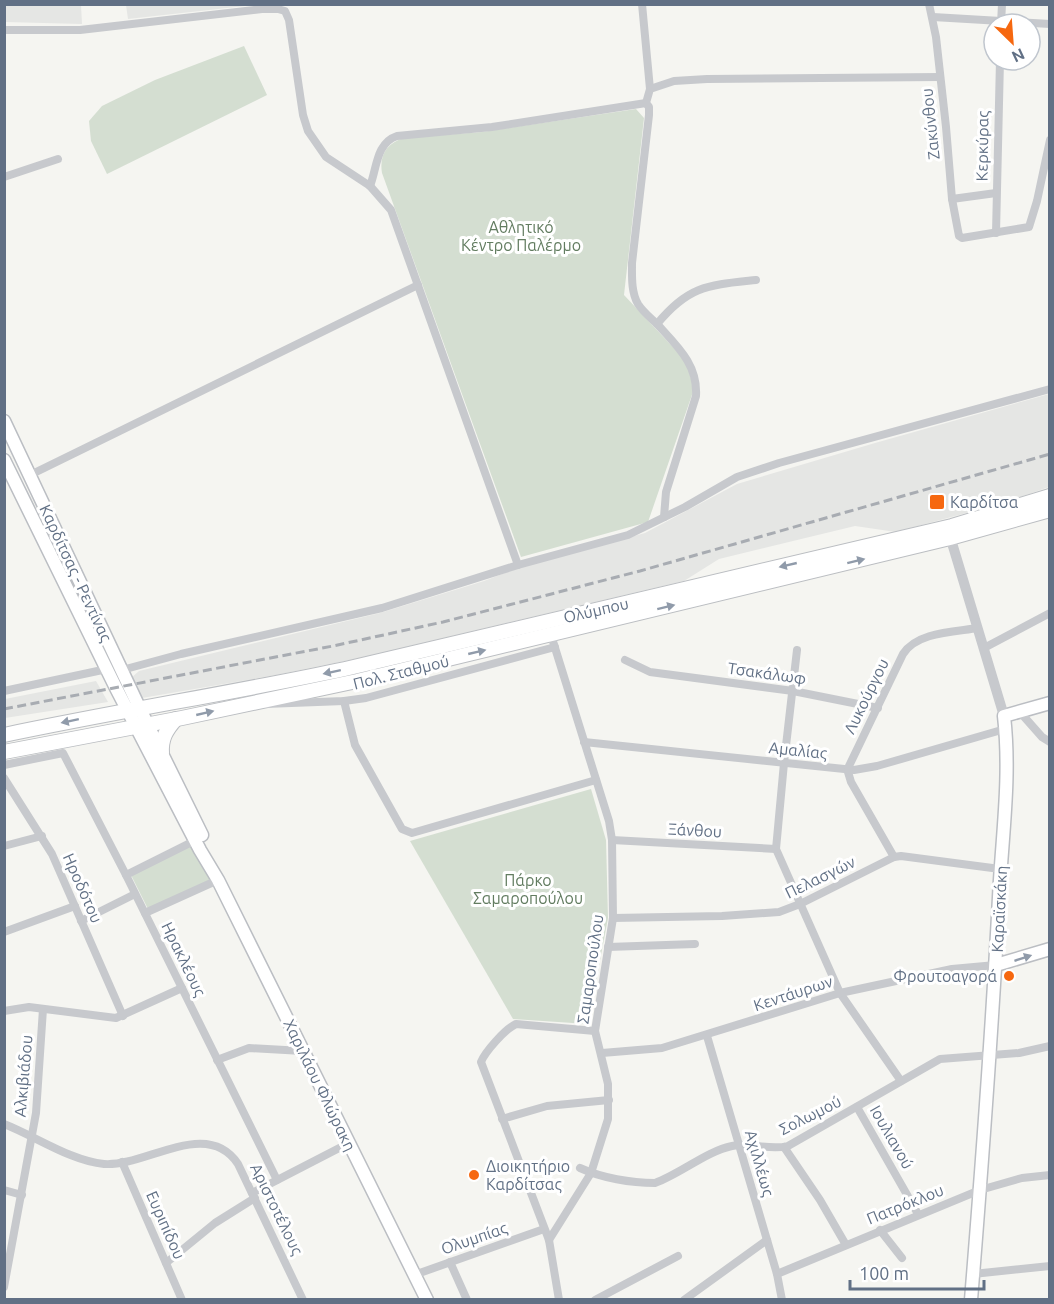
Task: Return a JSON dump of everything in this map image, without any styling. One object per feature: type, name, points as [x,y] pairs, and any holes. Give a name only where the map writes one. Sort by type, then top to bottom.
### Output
[{"type":"main road","name":"Καρδίτσας - Ρεντίνας","points":[[4,421],[122,670],[133,708]]},
{"type":"main road","name":"Καρδίτσας - Ρεντίνας","points":[[4,460],[107,669],[142,725]]},
{"type":"main road","name":"Ολύμπου","points":[[4,752],[176,720],[248,703],[553,641],[948,532],[1050,496]]},
{"type":"main road","name":"Ολύμπου","points":[[4,735],[133,708],[271,685],[1050,510]]},
{"type":"main road","points":[[43,540],[56,534]]},
{"type":"main road","points":[[1004,722],[1018,711],[1050,703]]},
{"type":"main road","points":[[162,753],[164,734],[176,720]]},
{"type":"main road","name":"Καραϊσκάκη","points":[[971,1299],[996,965],[1000,869],[1007,805],[1008,769],[1004,722]]},
{"type":"main road","name":"Χαριλάου Φλώρακη","points":[[142,725],[162,753],[208,847],[216,875]]},
{"type":"main road","name":"Χαριλάου Φλώρακη","points":[[142,725],[196,840],[216,875],[425,1299]]},
{"type":"main road","points":[[996,965],[1050,949]]},
{"type":"street","points":[[642,4],[651,89],[646,103],[649,112],[633,251],[632,280],[639,306],[692,365],[697,384],[696,396],[666,492],[664,517]]},
{"type":"street","name":"Ζακύνθου","points":[[929,4],[933,17],[957,233],[962,238],[996,233]]},
{"type":"street","points":[[4,30],[80,30],[262,9],[282,9],[286,13],[289,20],[303,115],[308,131],[326,157],[370,186],[391,210],[518,565]]},
{"type":"street","points":[[933,17],[982,21]]},
{"type":"street","name":"Κερκύρας","points":[[996,233],[1000,72]]},
{"type":"street","points":[[651,89],[674,81],[698,79],[940,77]]},
{"type":"street","points":[[370,186],[382,147],[388,140],[397,136],[492,127],[646,103]]},
{"type":"street","points":[[996,233],[1026,228],[1030,224],[1050,140]]},
{"type":"street","points":[[4,177],[58,159]]},
{"type":"street","points":[[952,199],[996,194]]},
{"type":"street","points":[[657,324],[677,302],[700,289],[756,280]]},
{"type":"street","points":[[30,475],[418,285]]},
{"type":"street","points":[[122,670],[181,654],[382,608],[518,565],[628,535],[737,477],[779,463],[1050,389]]},
{"type":"street","name":"Καραϊσκάκη","points":[[948,532],[1004,722]]},
{"type":"street","points":[[984,648],[1050,613]]},
{"type":"street","name":"Λυκούργου","points":[[848,770],[903,654],[911,644],[927,638],[978,628]]},
{"type":"street","name":"Πολ. Σταθμού","points":[[553,641],[366,698],[344,701],[355,744],[402,829],[412,834],[596,780]]},
{"type":"street","name":"Σαμαροπούλου","points":[[549,1240],[591,1173],[607,1125],[609,1100],[602,1053],[595,1031],[613,918],[612,840],[606,810],[553,641]]},
{"type":"street","points":[[797,650],[776,849],[840,993],[901,1081]]},
{"type":"street","name":"Τσακάλωφ","points":[[625,660],[650,672],[793,691],[878,708]]},
{"type":"street","points":[[4,691],[107,669]]},
{"type":"street","points":[[248,703],[279,705],[344,701]]},
{"type":"street","points":[[1018,711],[1042,737],[1050,742]]},
{"type":"street","name":"Αμαλίας","points":[[584,742],[848,770],[877,766],[1004,722]]},
{"type":"street","name":"Ηρακλέους","points":[[4,765],[63,753],[277,1180]]},
{"type":"street","points":[[848,770],[854,787],[894,857]]},
{"type":"street","name":"Ηροδότου","points":[[4,778],[8,790],[42,836],[123,1016]]},
{"type":"street","points":[[4,846],[42,836]]},
{"type":"street","points":[[126,875],[196,840]]},
{"type":"street","name":"Ξάνθου","points":[[612,840],[776,849]]},
{"type":"street","name":"Πελασγών","points":[[613,918],[779,912],[800,904],[894,857],[912,856],[1000,869]]},
{"type":"street","points":[[145,913],[216,875]]},
{"type":"street","points":[[81,921],[135,894]]},
{"type":"street","points":[[4,932],[75,906]]},
{"type":"street","points":[[608,947],[695,944]]},
{"type":"street","name":"Κεντάυρων","points":[[602,1053],[662,1048],[707,1036],[840,993],[952,969],[996,965]]},
{"type":"street","points":[[4,1011],[24,1007],[116,1018],[182,988]]},
{"type":"street","name":"Αλκιβιάδου","points":[[4,1287],[8,1253],[33,1136],[43,1009]]},
{"type":"street","points":[[559,1299],[549,1240],[481,1062],[483,1056],[510,1027],[516,1024],[595,1031]]},
{"type":"street","name":"Αχιλλέως","points":[[707,1036],[777,1274],[782,1299]]},
{"type":"street","name":"Σολωμού","points":[[580,1168],[591,1173],[642,1183],[655,1183],[726,1147],[739,1145],[784,1147],[940,1059],[1019,1053],[1050,1046]]},
{"type":"street","points":[[217,1060],[249,1048],[303,1051]]},
{"type":"street","points":[[502,1119],[547,1106],[609,1100]]},
{"type":"street","name":"Ιουλιανού","points":[[857,1107],[918,1214]]},
{"type":"street","name":"Αριστοτέλους","points":[[4,1124],[103,1164],[122,1162],[184,1146],[202,1144],[222,1149],[234,1158],[254,1195],[303,1299]]},
{"type":"street","points":[[166,1263],[254,1195],[277,1180],[349,1143]]},
{"type":"street","points":[[784,1147],[820,1200],[846,1245]]},
{"type":"street","name":"Ευριπίδου","points":[[122,1162],[182,1299]]},
{"type":"street","name":"Πατρόκλου","points":[[777,1274],[980,1190],[1022,1178],[1050,1175]]},
{"type":"street","points":[[4,1190],[22,1195]]},
{"type":"street","name":"Ολυμπίας","points":[[414,1275],[544,1229]]},
{"type":"street","points":[[880,1230],[902,1258]]},
{"type":"street","points":[[684,1299],[767,1240]]},
{"type":"street","points":[[595,1299],[678,1256]]},
{"type":"street","points":[[450,1262],[467,1299]]},
{"type":"street","points":[[973,1274],[1050,1266]]},
{"type":"shaded area","points":[[126,4],[254,5],[128,19]]},
{"type":"shaded area","points":[[4,5],[81,5],[82,24],[5,22]]},
{"type":"shaded area","points":[[1049,394],[1049,487],[1003,503],[896,532],[855,526],[719,559],[684,581],[364,657],[276,675],[142,698],[137,694],[131,678],[139,671],[380,613],[484,581],[518,568],[645,533],[737,484]]},
{"type":"shaded area","points":[[96,681],[108,702],[5,718],[5,699]]},
{"type":"green space","points":[[244,46],[267,95],[107,174],[91,141],[89,121],[102,106],[155,80]]},
{"type":"green space","name":"Αθλητικό Κέντρο Παλέρμο","points":[[636,109],[644,118],[624,295],[686,361],[694,389],[648,522],[521,557],[382,173],[383,155],[393,143],[404,138],[482,132]]},
{"type":"green space","name":"Πάρκο Σαμαροπούλου","points":[[591,789],[606,840],[608,918],[588,1024],[513,1019],[410,841]]},
{"type":"green space","points":[[193,845],[211,880],[148,909],[131,875]]},
{"type":"railway","points":[[4,709],[333,646],[443,622],[640,571],[1050,454]]},
{"type":"place","name":"Καρδίτσα","points":[[937,502]]},
{"type":"place","name":"Φρουτοαγορά","points":[[1009,976]]},
{"type":"place","name":"Διοικητήριο Καρδίτσας","points":[[474,1175]]}]
